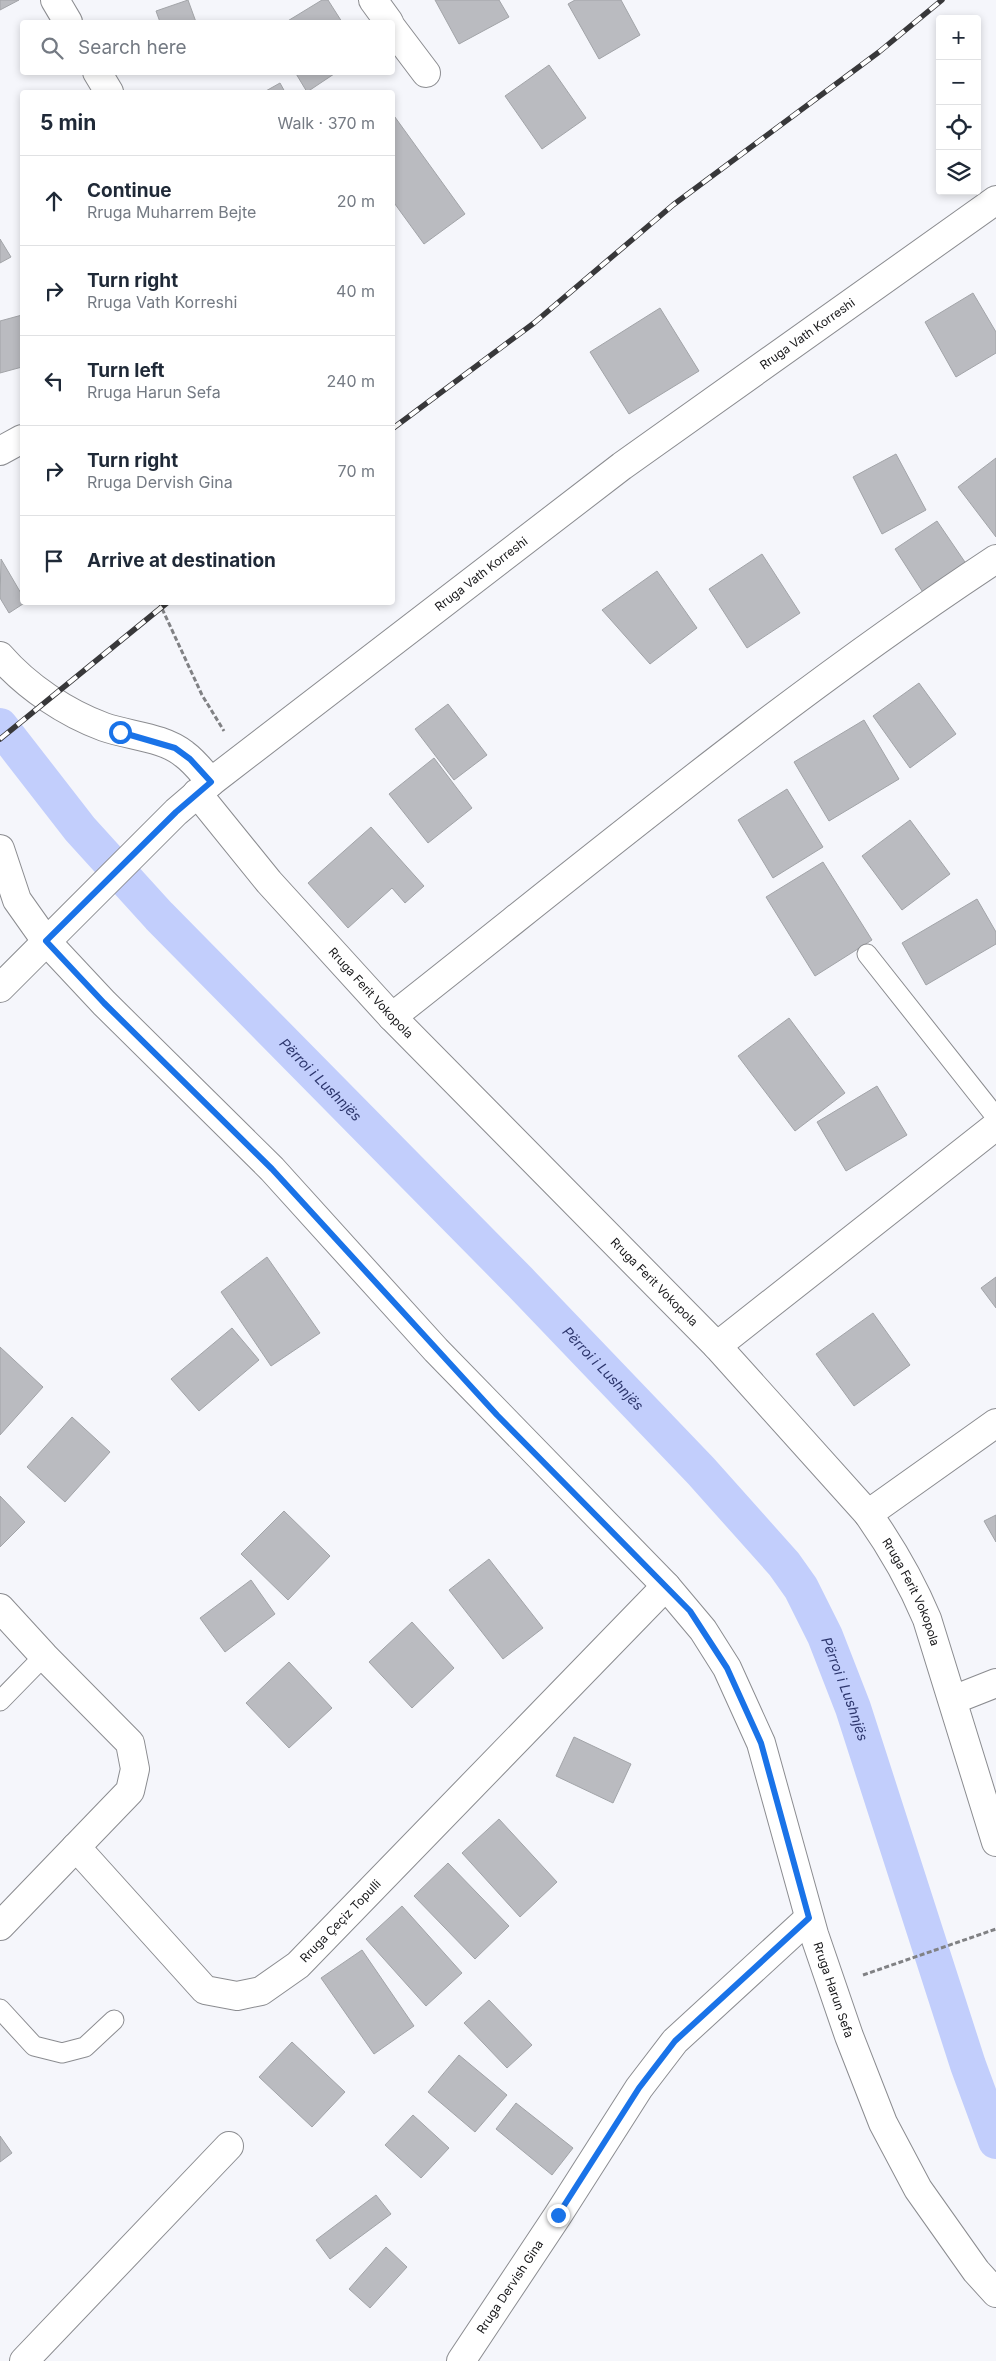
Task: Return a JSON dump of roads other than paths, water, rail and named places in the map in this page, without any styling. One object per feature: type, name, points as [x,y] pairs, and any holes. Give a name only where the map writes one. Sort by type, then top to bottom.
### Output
[{"type":"street","points":[[55,0],[67,20]]},
{"type":"street","points":[[373,0],[388,20]]},
{"type":"street","points":[[395,32],[426,74]]},
{"type":"street","points":[[99,75],[108,90]]},
{"type":"street","name":"Rruga Vath Korreshi","points":[[0,988],[68,918],[204,787],[622,466],[996,200]]},
{"type":"street","points":[[0,451],[20,440]]},
{"type":"street","points":[[392,1017],[684,787],[916,612],[996,559]]},
{"type":"street","name":"Rruga Ferit Vokopola","points":[[0,656],[36,689],[63,707],[104,727],[175,748],[190,759],[204,787],[269,882],[392,1017],[717,1346],[868,1514],[889,1544],[912,1584],[927,1619],[996,1842]]},
{"type":"street","name":"Rruga Harun Sefa","points":[[0,849],[17,900],[46,941],[98,996],[272,1169],[497,1415],[690,1611],[716,1649],[750,1716],[773,1783],[809,1918],[849,2036],[887,2130],[924,2197],[976,2271],[996,2293]]},
{"type":"street","points":[[717,1346],[996,1126]]},
{"type":"street","points":[[868,1514],[996,1423]]},
{"type":"street","name":"Rruga Çeçiz Topulli","points":[[76,1847],[205,1990],[237,1996],[261,1991],[298,1965],[666,1586]]},
{"type":"street","points":[[0,1608],[44,1656],[130,1743],[135,1769],[130,1792],[0,1926]]},
{"type":"street","points":[[953,1700],[996,1683]]},
{"type":"street","name":"Rruga Dervish Gina","points":[[462,2361],[634,2095],[675,2041],[809,1918]]},
{"type":"street","points":[[24,2361],[229,2146]]},
{"type":"lane","points":[[868,954],[996,1117]]},
{"type":"lane","points":[[0,1701],[44,1656]]},
{"type":"lane","points":[[0,2009],[34,2046],[62,2053],[85,2047],[114,2020]]},
{"type":"waterway","name":"Përroi i Lushnjës","points":[[0,726],[80,829],[159,916],[519,1281],[701,1471],[784,1564],[801,1588],[825,1636],[853,1708],[968,2065],[996,2141]]},
{"type":"railway","points":[[395,427],[534,323],[673,205],[879,52],[942,0]]},
{"type":"railway","points":[[0,739],[164,605]]}]
